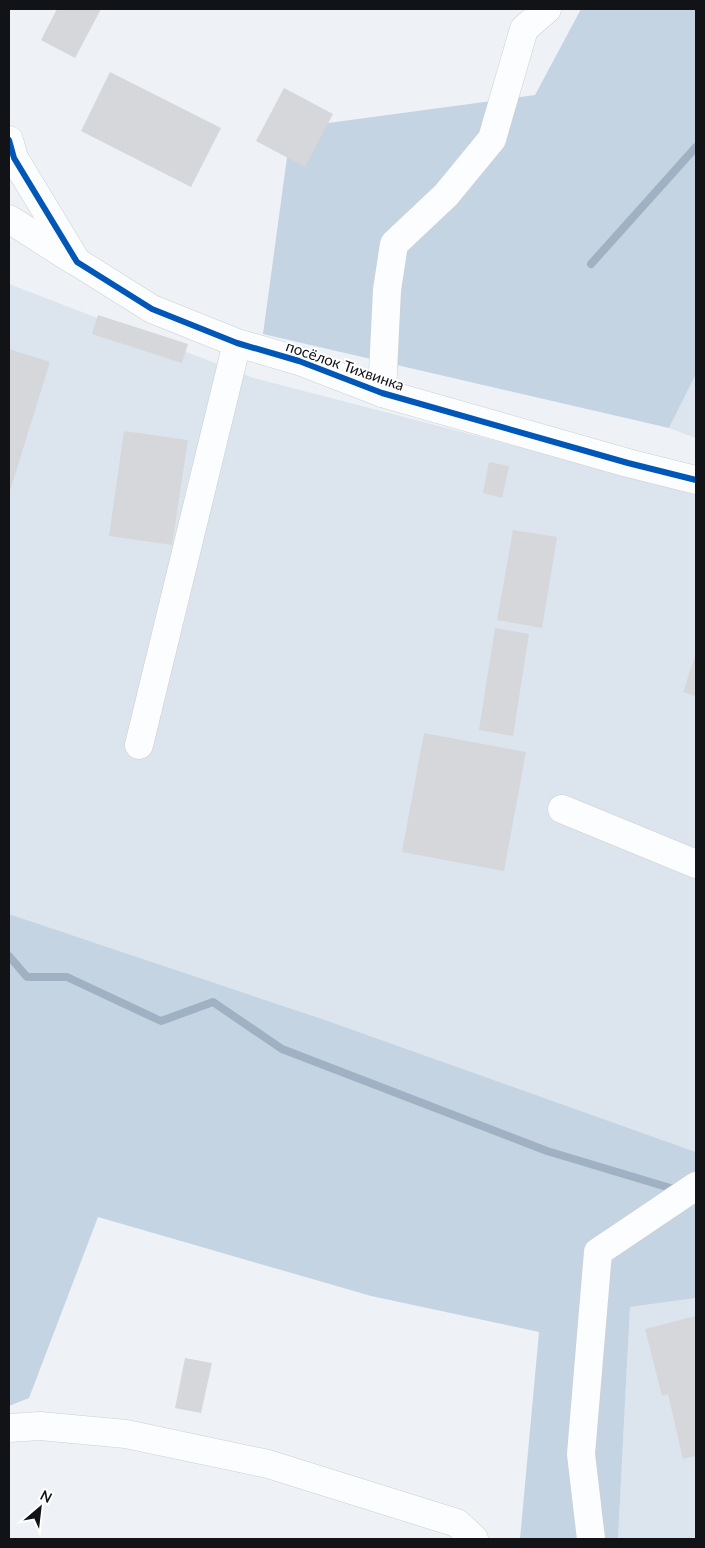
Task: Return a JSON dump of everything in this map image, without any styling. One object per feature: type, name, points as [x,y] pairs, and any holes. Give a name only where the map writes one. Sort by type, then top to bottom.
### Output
[{"type":"street","points":[[382,393],[387,290],[394,244],[446,194],[492,139],[524,29],[547,9]]},
{"type":"street","name":"посёлок Тихвинка","points":[[9,140],[14,158],[77,262],[152,309],[236,343],[299,361],[382,393],[628,463],[696,480]]},
{"type":"street","points":[[9,219],[77,262]]},
{"type":"street","points":[[139,745],[236,343]]},
{"type":"street","points":[[562,809],[696,864]]},
{"type":"street","points":[[591,1539],[581,1454],[598,1252],[696,1186]]},
{"type":"street","points":[[9,1428],[40,1426],[126,1434],[268,1464],[457,1523],[474,1539]]},
{"type":"shaded area","points":[[581,9],[696,9],[696,374],[669,428],[263,334],[291,128],[535,95]]},
{"type":"shaded area","points":[[9,284],[254,378],[696,493],[696,1152],[328,1021],[9,914]]},
{"type":"shaded area","points":[[696,374],[696,438],[669,428]]},
{"type":"shaded area","points":[[9,914],[328,1021],[696,1152],[696,1298],[630,1307],[618,1539],[520,1539],[539,1332],[371,1296],[98,1217],[29,1398],[9,1406]]},
{"type":"shaded area","points":[[696,1298],[696,1539],[618,1539],[630,1307]]},
{"type":"building","points":[[57,9],[101,9],[75,58],[41,40]]},
{"type":"building","points":[[110,72],[221,128],[191,187],[81,131]]},
{"type":"building","points":[[284,88],[333,114],[305,167],[256,141]]},
{"type":"building","points":[[98,315],[188,344],[182,363],[92,334]]},
{"type":"building","points":[[9,349],[50,362],[9,494]]},
{"type":"building","points":[[124,431],[188,440],[172,545],[109,536]]},
{"type":"building","points":[[489,462],[509,466],[502,498],[483,493]]},
{"type":"building","points":[[513,530],[557,537],[542,628],[497,620]]},
{"type":"building","points":[[495,628],[529,634],[513,736],[479,730]]},
{"type":"building","points":[[696,653],[696,696],[683,692]]},
{"type":"building","points":[[424,733],[526,752],[504,871],[402,852]]},
{"type":"building","points":[[696,1316],[696,1456],[683,1459],[668,1394],[662,1396],[645,1329]]},
{"type":"building","points":[[185,1358],[212,1363],[201,1413],[175,1408]]},
{"type":"waterway","points":[[591,264],[696,147]]},
{"type":"waterway","points":[[9,956],[27,977],[67,977],[161,1021],[213,1002],[282,1049],[547,1151],[677,1190]]},
{"type":"cycle path","points":[[9,140],[14,158],[77,262],[152,309],[237,343],[299,361],[382,393],[628,463],[696,480]]}]
